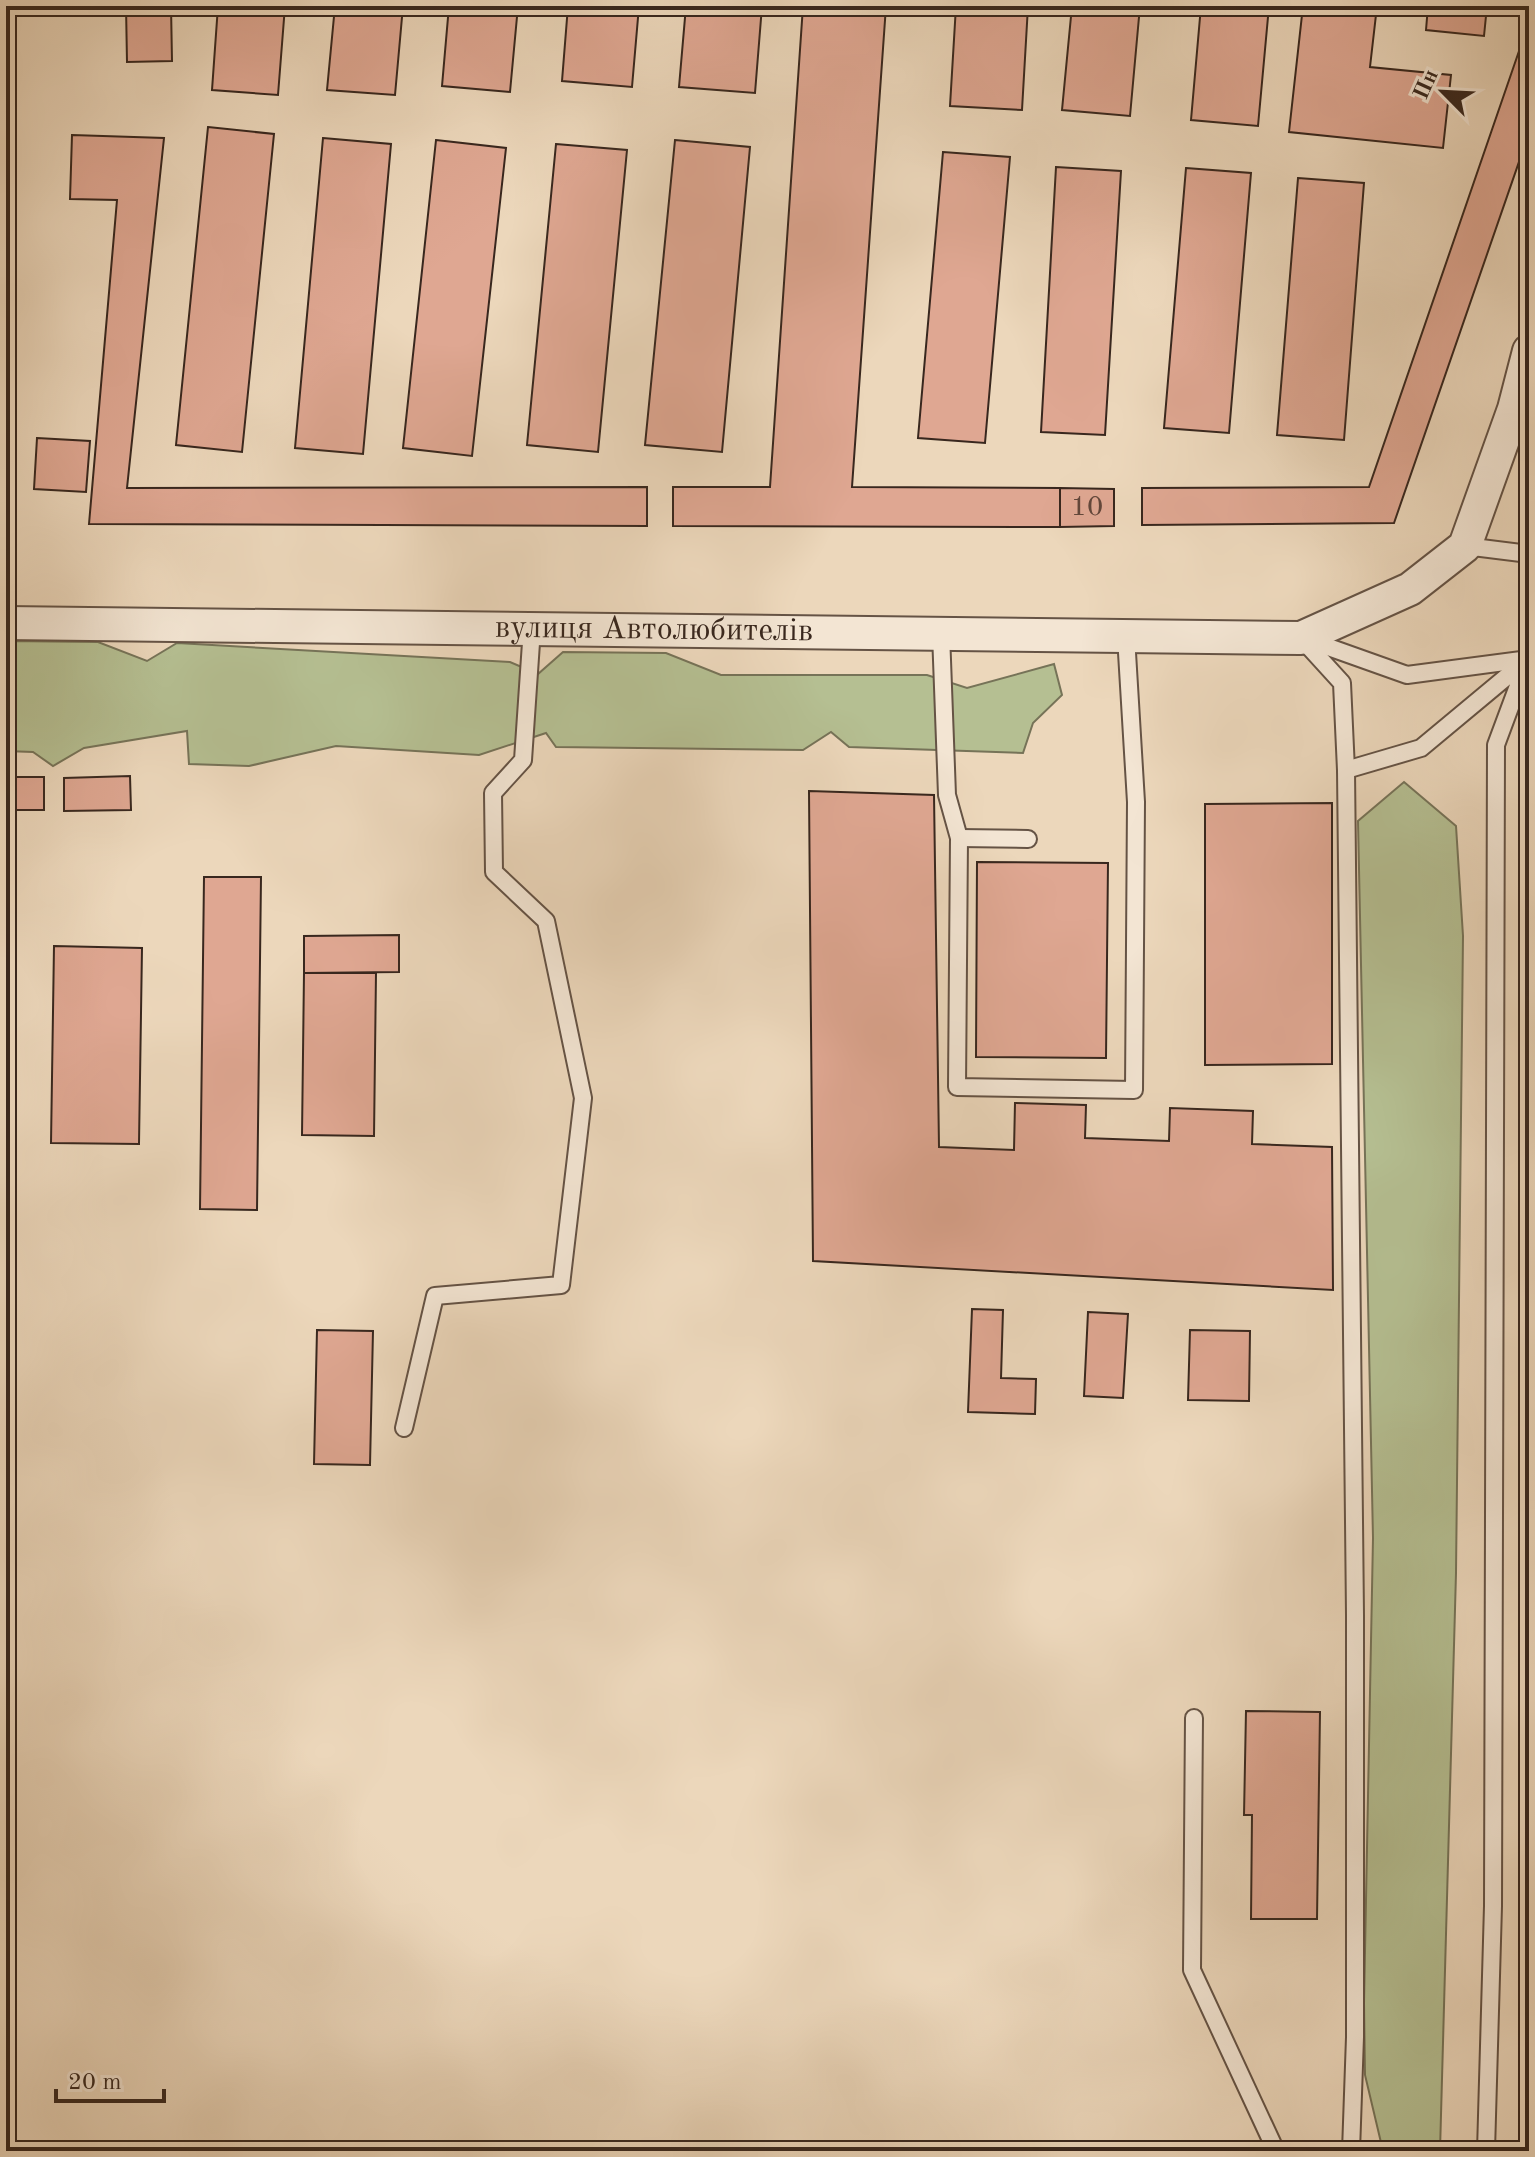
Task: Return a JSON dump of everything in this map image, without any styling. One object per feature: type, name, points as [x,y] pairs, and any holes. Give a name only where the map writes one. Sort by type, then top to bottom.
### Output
[{"type":"street","points":[[1301,638],[1410,589],[1465,546],[1514,409],[1529,351]]},
{"type":"street","name":"вулиця Автолюбителів","points":[[6,623],[1301,638]]},
{"type":"lane","points":[[1465,546],[1529,554]]},
{"type":"lane","points":[[404,1428],[435,1296],[561,1285],[583,1098],[546,921],[494,872],[493,793],[523,760],[532,628]]},
{"type":"lane","points":[[941,633],[947,795],[959,838],[957,1087],[1134,1090],[1136,802],[1126,636]]},
{"type":"lane","points":[[1301,638],[1407,675],[1528,659]]},
{"type":"lane","points":[[1301,638],[1342,683],[1346,770],[1355,1615],[1355,2037],[1351,2151]]},
{"type":"lane","points":[[1346,770],[1421,748],[1528,659]]},
{"type":"lane","points":[[1486,2151],[1493,1906],[1496,745],[1528,659]]},
{"type":"lane","points":[[959,838],[1028,839]]},
{"type":"lane","points":[[1194,1718],[1192,1970],[1276,2151]]},
{"type":"green space","points":[[6,641],[98,642],[147,661],[177,643],[510,662],[538,674],[563,652],[666,653],[721,675],[927,675],[967,688],[1054,664],[1062,695],[1033,723],[1023,753],[849,747],[831,732],[803,750],[556,747],[546,733],[479,755],[336,746],[249,766],[189,764],[187,731],[84,748],[53,766],[33,752],[6,751]]},
{"type":"green space","points":[[1404,782],[1456,826],[1463,936],[1456,1573],[1440,2151],[1383,2151],[1365,2075],[1373,1538],[1358,821]]},
{"type":"building","points":[[126,6],[171,6],[172,61],[127,62]]},
{"type":"building","points":[[218,6],[285,6],[278,95],[212,90]]},
{"type":"building","points":[[335,6],[403,6],[395,95],[327,90]]},
{"type":"building","points":[[449,6],[518,6],[510,92],[442,86]]},
{"type":"building","points":[[568,6],[639,6],[632,87],[562,81]]},
{"type":"building","points":[[686,6],[762,6],[755,93],[679,87]]},
{"type":"building","points":[[803,6],[886,6],[852,487],[1060,488],[1060,527],[673,526],[673,487],[770,487]]},
{"type":"building","points":[[956,6],[1028,6],[1022,110],[950,106]]},
{"type":"building","points":[[1072,6],[1140,6],[1130,116],[1062,110]]},
{"type":"building","points":[[1201,6],[1269,6],[1258,126],[1191,120]]},
{"type":"building","points":[[1303,6],[1377,6],[1370,67],[1451,75],[1443,148],[1289,132]]},
{"type":"building","points":[[1428,6],[1487,6],[1484,36],[1426,30]]},
{"type":"building","points":[[1529,22],[1529,133],[1394,523],[1142,525],[1142,488],[1369,487]]},
{"type":"building","points":[[208,127],[274,134],[242,452],[176,445]]},
{"type":"building","points":[[72,135],[164,138],[127,488],[647,487],[647,526],[89,524],[117,200],[70,199]]},
{"type":"building","points":[[323,138],[391,144],[363,454],[295,448]]},
{"type":"building","points":[[436,140],[506,148],[472,456],[403,448]]},
{"type":"building","points":[[675,140],[750,147],[722,452],[645,445]]},
{"type":"building","points":[[556,144],[627,150],[598,452],[527,445]]},
{"type":"building","points":[[943,152],[1010,157],[985,443],[918,438]]},
{"type":"building","points":[[1056,167],[1121,171],[1105,435],[1041,432]]},
{"type":"building","points":[[1186,168],[1251,173],[1229,433],[1164,428]]},
{"type":"building","points":[[1298,178],[1364,183],[1344,440],[1277,435]]},
{"type":"building","points":[[37,438],[90,441],[86,492],[34,489]]},
{"type":"building","points":[[1060,488],[1114,489],[1114,526],[1060,527]]},
{"type":"building","points":[[130,776],[131,810],[64,811],[64,778]]},
{"type":"building","points":[[6,777],[44,777],[44,810],[6,810]]},
{"type":"building","points":[[809,791],[934,795],[939,1147],[1014,1150],[1015,1103],[1086,1105],[1085,1138],[1169,1141],[1170,1108],[1253,1111],[1252,1144],[1332,1147],[1333,1290],[813,1261]]},
{"type":"building","points":[[1332,803],[1332,1064],[1205,1065],[1205,804]]},
{"type":"building","points":[[977,862],[1108,863],[1106,1058],[976,1057]]},
{"type":"building","points":[[204,877],[261,877],[257,1210],[200,1209]]},
{"type":"building","points":[[399,935],[399,972],[304,973],[304,936]]},
{"type":"building","points":[[54,946],[142,948],[139,1144],[51,1143]]},
{"type":"building","points":[[304,973],[376,973],[374,1136],[302,1135]]},
{"type":"building","points":[[972,1309],[1003,1310],[1001,1378],[1036,1379],[1035,1414],[968,1412]]},
{"type":"building","points":[[1088,1312],[1128,1314],[1123,1398],[1084,1396]]},
{"type":"building","points":[[317,1330],[373,1331],[370,1465],[314,1464]]},
{"type":"building","points":[[1190,1330],[1250,1331],[1249,1401],[1188,1400]]},
{"type":"building","points":[[1246,1711],[1320,1712],[1317,1919],[1251,1919],[1252,1815],[1244,1815]]}]
